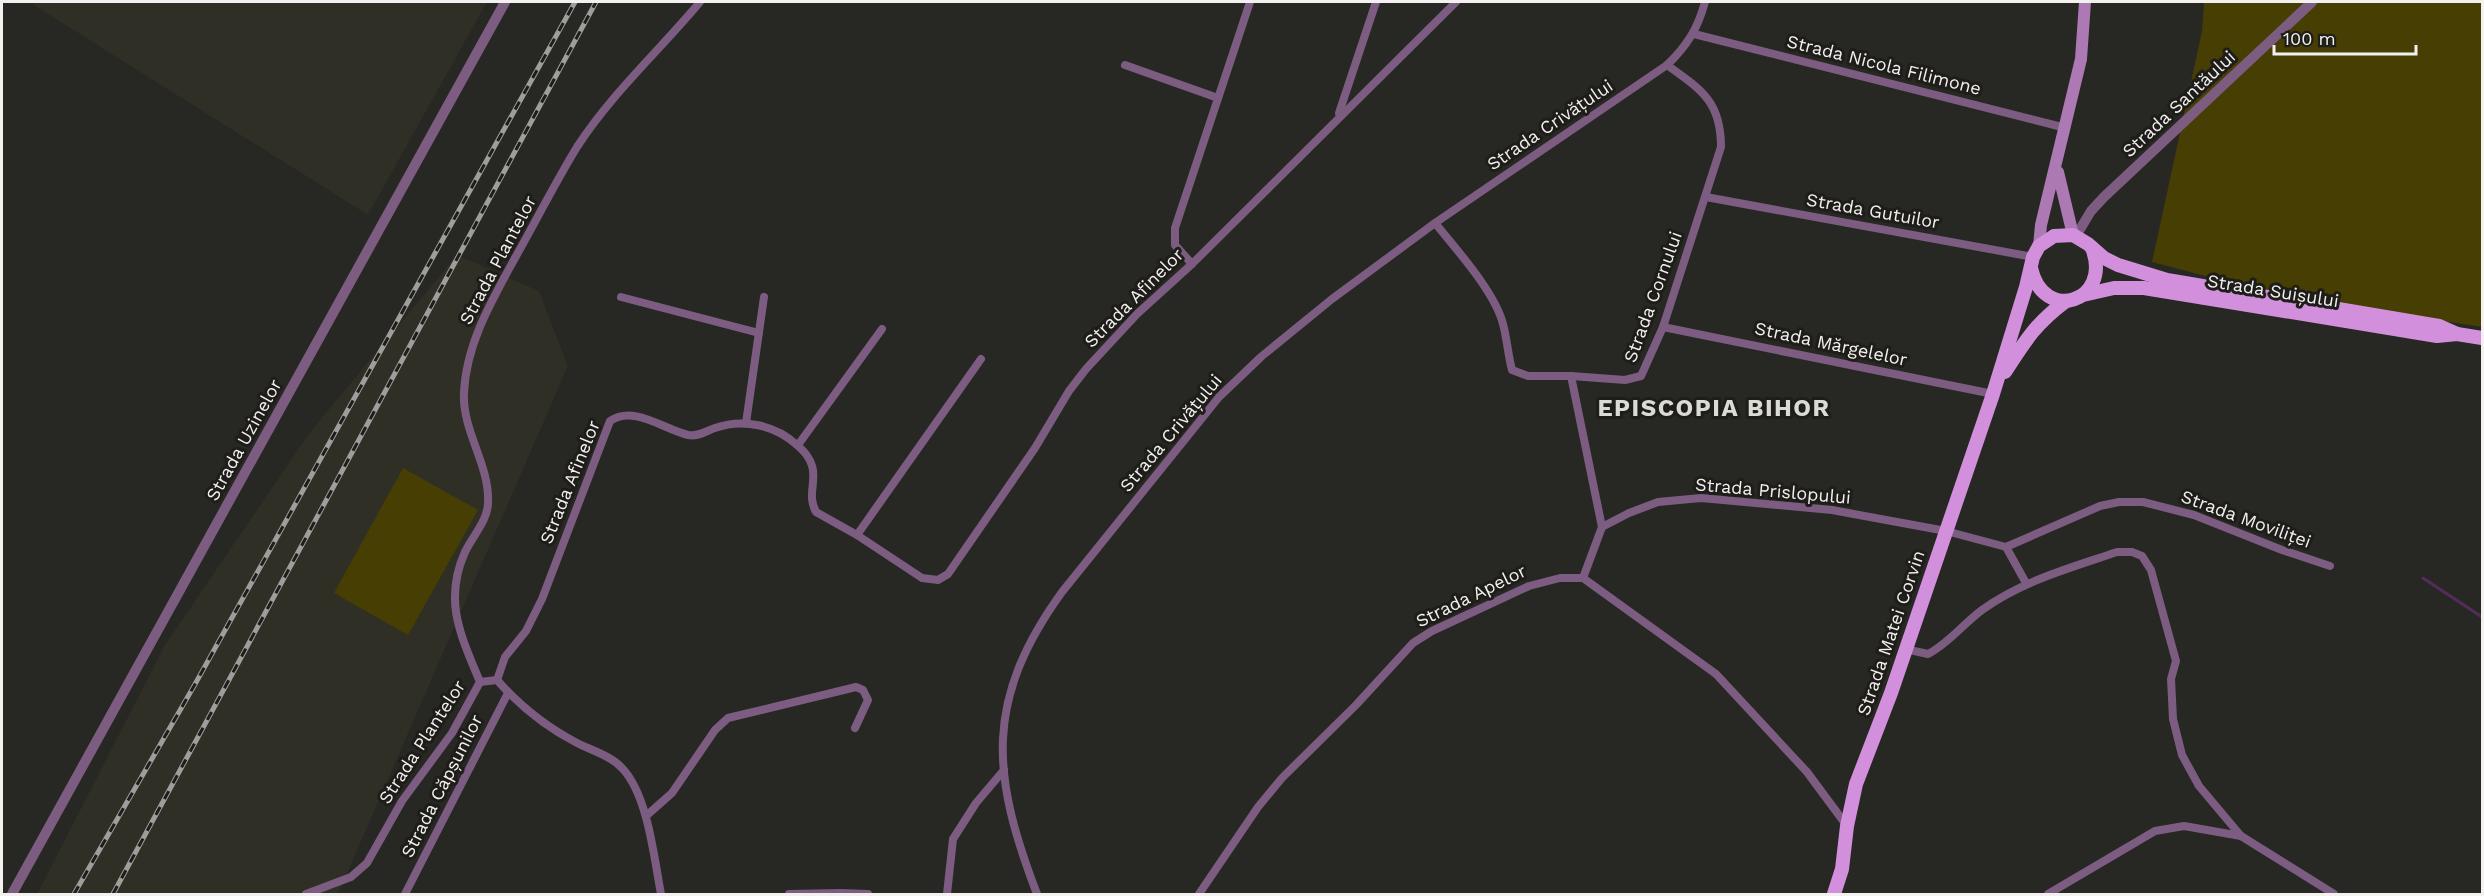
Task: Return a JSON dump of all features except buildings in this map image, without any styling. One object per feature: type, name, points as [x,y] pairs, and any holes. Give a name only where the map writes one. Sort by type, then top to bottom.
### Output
[{"type":"main road","name":"Strada Matei Corvin","points":[[1834,894],[1842,869],[1847,826],[1856,784],[1994,390],[2034,256],[2083,48],[2085,2]]},
{"type":"main road","name":"Strada Matei Corvin","points":[[2057,164],[2062,196],[2074,235]]},
{"type":"main road","points":[[2074,235],[2092,248],[2097,273],[2090,290],[2066,301],[2057,300],[2042,292],[2036,284],[2034,256],[2054,236],[2074,235]]},
{"type":"main road","name":"Strada Suișului","points":[[2092,248],[2104,258],[2118,265],[2167,279],[2439,326],[2457,334]]},
{"type":"main road","name":"Strada Suișului","points":[[2083,295],[2114,288],[2144,288],[2437,336],[2457,334],[2482,338]]},
{"type":"main road","name":"Strada Matei Corvin","points":[[1994,390],[2031,332],[2066,301]]},
{"type":"street","name":"Strada Uzinelor","points":[[12,894],[505,2]]},
{"type":"street","name":"Strada Plantelor","points":[[306,894],[351,877],[367,863],[402,801],[452,733],[480,682],[460,632],[453,600],[460,566],[488,506],[484,471],[468,418],[464,395],[466,376],[478,330],[500,285],[578,147],[607,107],[700,2]]},
{"type":"street","points":[[1192,264],[1176,245],[1174,237],[1250,2]]},
{"type":"street","points":[[1338,116],[1376,2]]},
{"type":"street","name":"Strada Afinelor","points":[[497,681],[505,657],[526,631],[542,599],[610,421],[617,416],[629,415],[694,436],[729,424],[746,423],[771,428],[798,445],[813,467],[815,476],[811,495],[812,506],[816,512],[857,535],[922,578],[938,580],[948,574],[1035,448],[1069,391],[1086,369],[1137,314],[1192,264],[1338,116],[1456,2]]},
{"type":"street","points":[[1694,34],[1705,2]]},
{"type":"street","name":"Strada Santăului","points":[[2074,235],[2104,197],[2312,2]]},
{"type":"street","name":"Strada Crivățului","points":[[1037,894],[1020,850],[1010,813],[1004,770],[1004,722],[1014,679],[1032,638],[1062,592],[1219,397],[1262,356],[1299,325],[1436,223],[1667,65],[1694,34]]},
{"type":"street","name":"Strada Nicola Filimone","points":[[1694,34],[2066,128]]},
{"type":"street","points":[[1125,65],[1218,98]]},
{"type":"street","name":"Strada Cornului","points":[[1436,223],[1457,249],[1497,310],[1503,324],[1512,370],[1528,376],[1625,380],[1641,376],[1646,370],[1663,327],[1721,147],[1721,129],[1716,108],[1667,65]]},
{"type":"street","name":"Strada Gutuilor","points":[[1706,197],[2034,256]]},
{"type":"street","points":[[621,297],[759,333]]},
{"type":"street","points":[[746,423],[764,297]]},
{"type":"street","name":"Strada Mărgelelor","points":[[1663,327],[1994,390]]},
{"type":"street","points":[[798,445],[882,329]]},
{"type":"street","points":[[857,535],[981,359]]},
{"type":"street","points":[[1571,376],[1602,527],[1582,578],[1716,674],[1807,772],[1847,826]]},
{"type":"street","name":"Strada Prislopului","points":[[1602,527],[1658,502],[1701,498],[1832,510],[1946,531]]},
{"type":"street","name":"Strada Moviliței","points":[[2006,547],[2100,506],[2119,502],[2143,502],[2194,515],[2282,550],[2330,566]]},
{"type":"street","points":[[1946,531],[2006,547],[2026,583]]},
{"type":"street","points":[[1905,649],[1929,654],[1982,610],[2026,583],[2116,552],[2132,552],[2142,556],[2151,570],[2176,661],[2171,679],[2173,719],[2182,755],[2199,786],[2241,836],[2334,894]]},
{"type":"street","name":"Strada Apelor","points":[[1199,894],[1258,807],[1281,778],[1356,705],[1413,643],[1432,631],[1529,586],[1560,578],[1582,578]]},
{"type":"street","points":[[480,682],[497,681],[508,693],[562,734],[620,765],[627,774],[646,816],[661,894]]},
{"type":"street","points":[[646,816],[672,793],[715,730],[728,718],[856,687],[863,690],[868,700],[855,728]]},
{"type":"street","name":"Strada Căpșunilor","points":[[405,894],[508,693]]},
{"type":"street","points":[[947,894],[953,839],[976,803],[1004,770]]},
{"type":"street","points":[[2048,894],[2155,831],[2184,825],[2241,836]]},
{"type":"street","points":[[789,894],[841,892],[868,894]]},
{"type":"shaded area","points":[[29,2],[487,2],[368,215]]},
{"type":"shaded area","points":[[2204,2],[2482,2],[2482,327],[2289,298],[2152,262],[2202,31]]},
{"type":"shaded area","points":[[457,255],[539,291],[568,366],[338,894],[37,894],[165,645],[310,432]]},
{"type":"shaded area","points":[[403,468],[478,510],[408,635],[334,593]]},
{"type":"waterway","points":[[2423,578],[2482,617]]},
{"type":"railway","points":[[74,894],[194,686],[575,2]]},
{"type":"railway","points":[[113,894],[596,2]]},
{"type":"district","name":"EPISCOPIA BIHOR","points":[[1714,408]]}]
